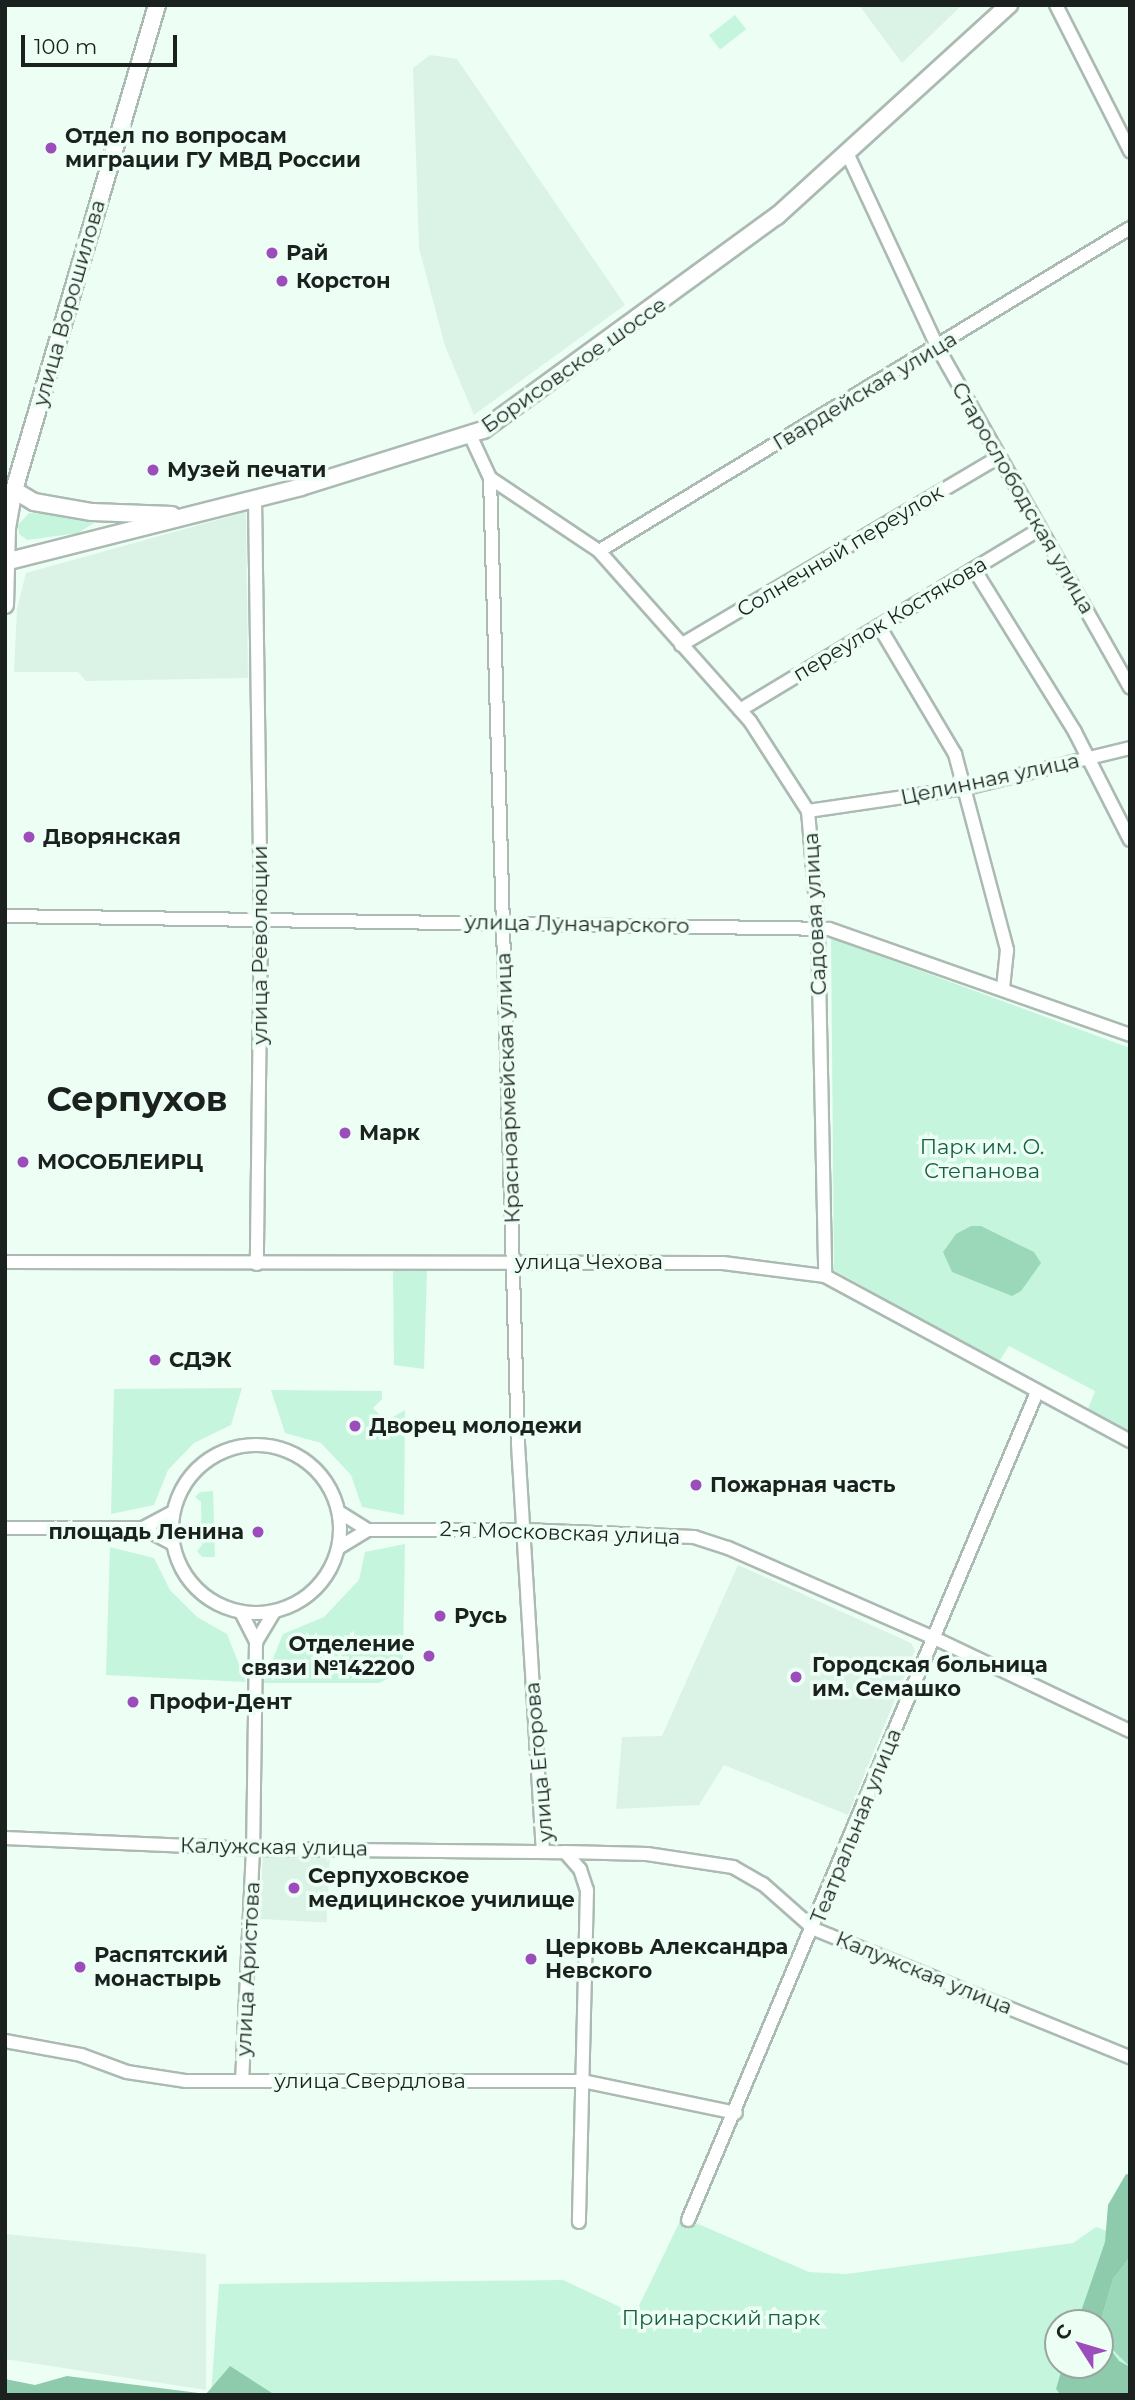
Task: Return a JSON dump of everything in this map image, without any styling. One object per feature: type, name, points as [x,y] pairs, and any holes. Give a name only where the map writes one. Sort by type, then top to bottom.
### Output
[{"type":"main road","name":"улица Ворошилова","points":[[5,605],[6,562],[14,490],[157,5]]},
{"type":"main road","name":"Борисовское шоссе","points":[[6,562],[93,542],[471,437],[642,317],[848,155],[1009,5]]},
{"type":"main road","points":[[14,490],[34,502],[92,512],[189,515]]},
{"type":"main road","points":[[92,512],[99,525],[93,542]]},
{"type":"street","points":[[1056,5],[1130,151]]},
{"type":"street","name":"Старослободская улица","points":[[848,155],[938,348],[1130,687]]},
{"type":"street","name":"Гвардейская улица","points":[[599,551],[938,348],[1130,228]]},
{"type":"street","points":[[471,437],[490,478]]},
{"type":"street","name":"Солнечный переулок","points":[[681,645],[999,457]]},
{"type":"street","name":"Садовая улица","points":[[490,478],[599,551],[740,710],[808,811],[818,928],[825,1276]]},
{"type":"street","name":"Красноармейская улица","points":[[490,478],[501,922],[515,1261],[522,1530]]},
{"type":"street","name":"улица Революции","points":[[255,498],[259,572],[261,920],[257,1264]]},
{"type":"street","name":"переулок Костякова","points":[[740,710],[1040,529]]},
{"type":"street","points":[[974,569],[1013,626],[1130,840]]},
{"type":"street","points":[[880,626],[955,754],[1007,950],[1003,989]]},
{"type":"street","name":"Целинная улица","points":[[808,811],[966,788],[1130,748]]},
{"type":"street","name":"улица Луначарского","points":[[5,916],[818,928],[1003,989],[1130,1035]]},
{"type":"street","name":"улица Чехова","points":[[5,1262],[723,1263],[825,1276],[1130,1441]]},
{"type":"street","name":"Театральная улица","points":[[688,2220],[814,1929],[1037,1392]]},
{"type":"street","points":[[275,1446],[311,1465],[324,1479],[339,1512],[338,1548],[329,1571],[310,1594],[274,1612],[240,1612],[214,1603],[195,1589],[171,1544],[173,1512],[188,1479],[200,1466],[234,1448],[275,1446]]},
{"type":"street","points":[[5,1528],[143,1528],[173,1512]]},
{"type":"street","points":[[338,1548],[368,1530],[339,1512]]},
{"type":"street","points":[[143,1528],[171,1544]]},
{"type":"street","name":"2-я Московская улица","points":[[368,1530],[522,1530],[694,1537],[728,1548],[934,1638],[1130,1731]]},
{"type":"street","name":"улица Егорова","points":[[522,1530],[543,1850],[565,1852],[580,1869],[587,1890],[579,2222]]},
{"type":"street","points":[[240,1612],[256,1642]]},
{"type":"street","points":[[256,1642],[274,1612]]},
{"type":"street","name":"улица Аристова","points":[[242,2081],[254,1849],[256,1642]]},
{"type":"street","name":"Калужская улица","points":[[5,1838],[254,1849],[543,1850]]},
{"type":"street","name":"Калужская улица","points":[[565,1852],[647,1854],[733,1867],[763,1884],[814,1929],[1130,2057]]},
{"type":"street","name":"улица Свердлова","points":[[5,2040],[81,2055],[127,2072],[186,2081],[583,2081],[736,2113]]},
{"type":"shaded area","points":[[859,5],[962,5],[902,63]]},
{"type":"shaded area","points":[[430,55],[457,59],[625,305],[474,415],[445,346],[419,248],[413,68]]},
{"type":"shaded area","points":[[246,512],[248,678],[86,681],[78,672],[14,672],[17,609],[26,573]]},
{"type":"shaded area","points":[[971,1226],[981,1226],[1034,1252],[1041,1263],[1021,1291],[1012,1296],[952,1272],[943,1252],[956,1234]]},
{"type":"shaded area","name":"Городская больница им. Семашко","points":[[738,1565],[911,1643],[915,1650],[848,1815],[724,1765],[699,1805],[616,1809],[622,1737],[662,1736]]},
{"type":"shaded area","name":"Серпуховское медицинское училище","points":[[263,1854],[330,1858],[327,1922],[260,1919]]},
{"type":"shaded area","points":[[1126,2174],[1130,2175],[1130,2257],[1113,2279],[1104,2309],[1082,2309],[1105,2242],[1108,2205]]},
{"type":"shaded area","points":[[5,2234],[206,2254],[206,2390],[5,2359]]},
{"type":"shaded area","points":[[1130,2257],[1130,2367],[1114,2351],[1114,2309],[1104,2309],[1113,2278]]},
{"type":"shaded area","points":[[1114,2354],[1119,2361],[1130,2367],[1130,2395],[1061,2395],[1056,2389],[1059,2379],[1114,2379]]},
{"type":"shaded area","points":[[230,2366],[275,2395],[5,2395],[5,2379],[35,2385],[67,2376],[206,2394]]},
{"type":"green space","points":[[735,15],[746,29],[720,50],[709,35]]},
{"type":"green space","points":[[29,513],[85,515],[94,523],[78,533],[27,540],[19,534],[18,525]]},
{"type":"green space","name":"Парк им. О. Степанова","points":[[831,938],[1130,1048],[1130,1431],[1088,1409],[1095,1391],[1009,1346],[998,1363],[834,1270]]},
{"type":"green space","points":[[393,1270],[427,1271],[424,1369],[394,1365]]},
{"type":"green space","points":[[242,1388],[231,1425],[194,1443],[168,1470],[154,1505],[111,1514],[114,1389]]},
{"type":"green space","points":[[271,1390],[382,1391],[382,1399],[373,1408],[386,1421],[405,1410],[404,1515],[362,1507],[351,1475],[321,1443],[285,1433]]},
{"type":"green space","points":[[213,1491],[215,1557],[202,1557],[197,1551],[202,1545],[201,1502],[195,1497],[200,1492]]},
{"type":"green space","points":[[405,1544],[403,1657],[393,1676],[379,1683],[263,1683],[283,1634],[324,1617],[359,1580],[365,1552]]},
{"type":"green space","points":[[110,1547],[154,1558],[170,1590],[197,1617],[227,1634],[246,1682],[106,1675]]},
{"type":"green space","name":"Принарский парк","points":[[682,2217],[809,2272],[847,2274],[1073,2243],[1096,2227],[1130,2239],[1130,2395],[211,2395],[219,2284],[563,2280],[635,2314]]},
{"type":"place","name":"Отдел по вопросам миграции ГУ МВД России","points":[[51,148]]},
{"type":"place","name":"Рай","points":[[272,253]]},
{"type":"place","name":"Корстон","points":[[282,281]]},
{"type":"place","name":"Музей печати","points":[[153,470]]},
{"type":"place","name":"Дворянская","points":[[29,837]]},
{"type":"place","name":"Марк","points":[[345,1133]]},
{"type":"place","name":"МОСОБЛЕИРЦ","points":[[23,1162]]},
{"type":"place","name":"СДЭК","points":[[155,1360]]},
{"type":"place","name":"Дворец молодежи","points":[[355,1426]]},
{"type":"place","name":"Пожарная часть","points":[[696,1485]]},
{"type":"place","name":"площадь Ленина","points":[[258,1532]]},
{"type":"place","name":"Русь","points":[[440,1616]]},
{"type":"place","name":"Отделение связи №142200","points":[[429,1656]]},
{"type":"place","name":"Городская больница им. Семашко","points":[[796,1677]]},
{"type":"place","name":"Профи-Дент","points":[[133,1702]]},
{"type":"place","name":"Серпуховское медицинское училище","points":[[294,1888]]},
{"type":"place","name":"Церковь Александра Невского","points":[[531,1959]]},
{"type":"place","name":"Распятский монастырь","points":[[80,1967]]},
{"type":"district","name":"Серпухов","points":[[137,1099]]}]
